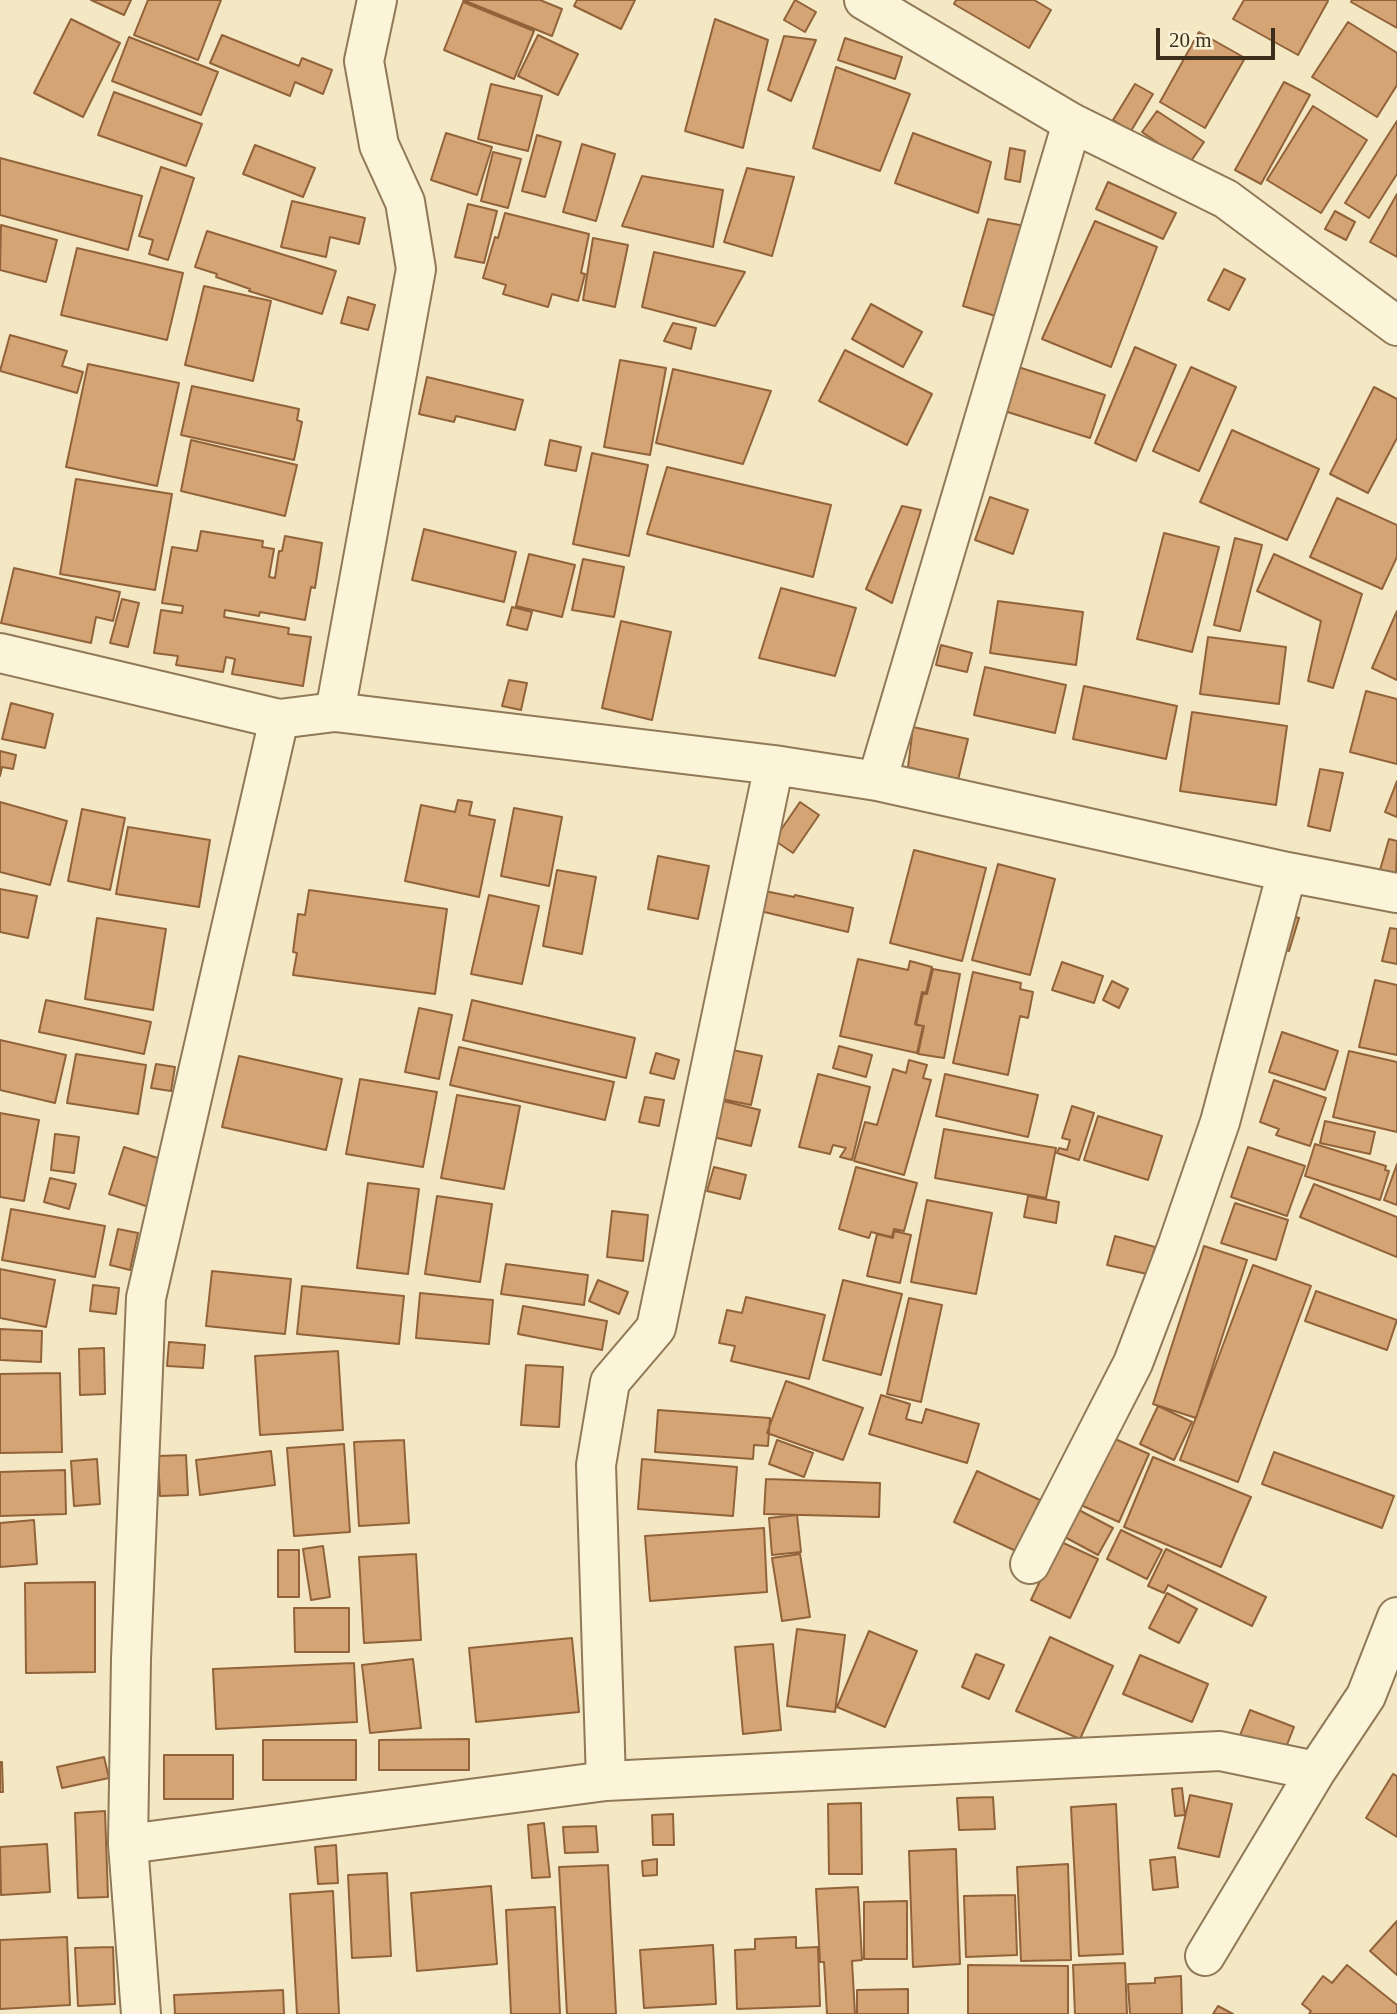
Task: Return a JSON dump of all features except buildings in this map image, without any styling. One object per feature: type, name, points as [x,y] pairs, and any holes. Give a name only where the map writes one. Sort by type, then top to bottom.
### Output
[{"type":"street","points":[[335,712],[415,269],[405,202],[379,145],[364,61],[377,0]]},
{"type":"street","points":[[864,0],[1072,123],[1226,199],[1397,326]]},
{"type":"street","points":[[877,781],[1072,123]]},
{"type":"street","points":[[0,653],[279,719],[335,712],[774,765],[877,781],[1287,872],[1397,893]]},
{"type":"street","points":[[141,2014],[128,1844],[131,1659],[146,1298],[279,719]]},
{"type":"street","points":[[607,1781],[596,1465],[610,1382],[656,1328],[774,765]]},
{"type":"street","points":[[1030,1564],[1133,1363],[1177,1247],[1220,1122],[1287,872]]},
{"type":"street","points":[[1205,1955],[1316,1771],[1366,1696],[1397,1616]]},
{"type":"street","points":[[128,1844],[607,1781],[1220,1751],[1316,1771]]}]
